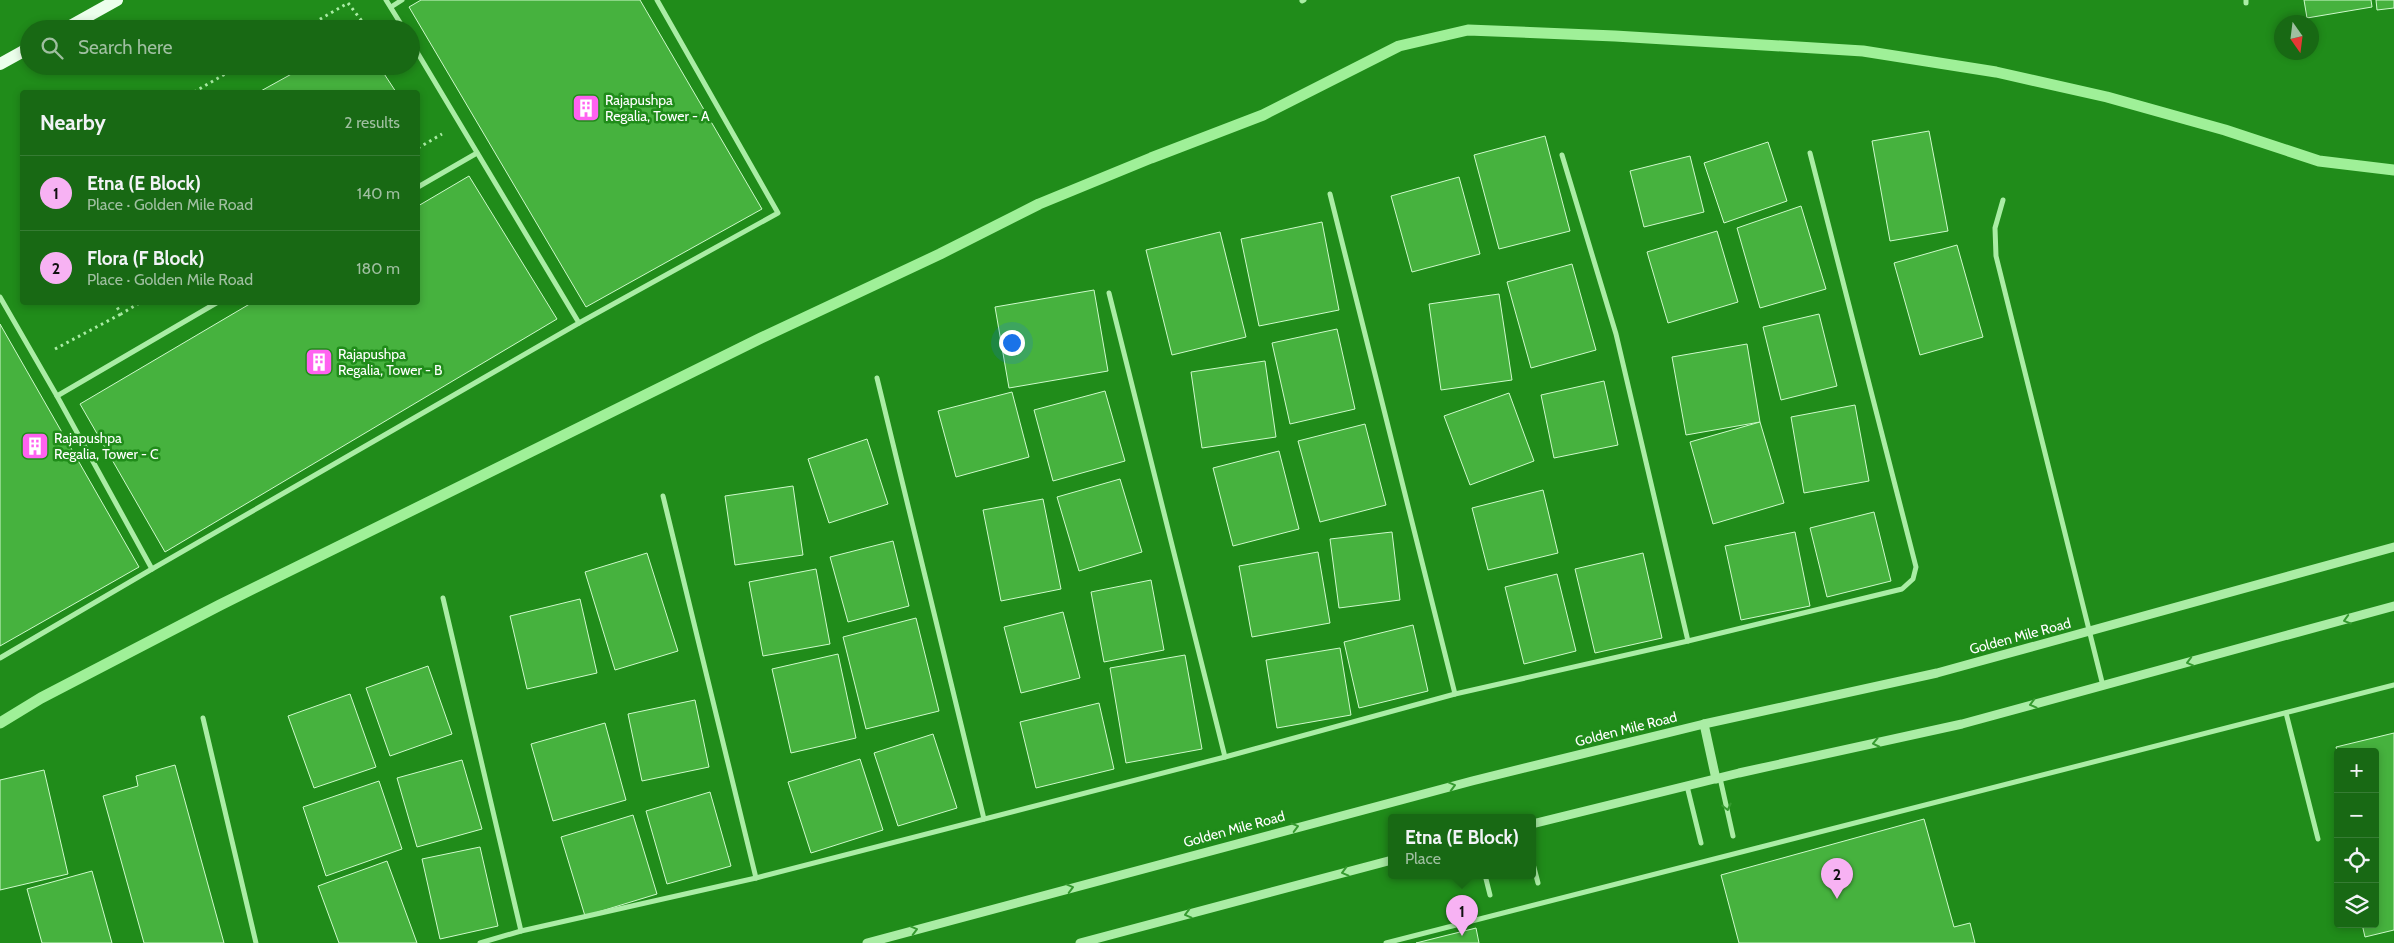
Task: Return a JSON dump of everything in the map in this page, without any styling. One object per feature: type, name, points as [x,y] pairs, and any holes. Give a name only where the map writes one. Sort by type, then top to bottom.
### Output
[{"type":"main road","points":[[81,20],[117,0]]},
{"type":"main road","points":[[0,64],[20,53]]},
{"type":"street","points":[[386,0],[399,20]]},
{"type":"street","points":[[391,7],[402,0]]},
{"type":"street","points":[[0,658],[579,323],[778,213],[657,0]]},
{"type":"street","points":[[420,57],[579,323]]},
{"type":"street","points":[[420,186],[477,153]]},
{"type":"street","points":[[480,943],[521,931],[756,878],[1226,756],[1455,694],[1688,641],[1902,588],[1914,579],[1916,567],[1810,153]]},
{"type":"street","points":[[1562,155],[1616,334],[1688,641]]},
{"type":"street","points":[[1330,194],[1455,694]]},
{"type":"street","points":[[2003,200],[1995,228],[1996,256],[2088,632],[2103,686]]},
{"type":"street","points":[[1109,293],[1226,756]]},
{"type":"street","points":[[0,297],[58,396],[152,569]]},
{"type":"street","points":[[58,396],[213,305]]},
{"type":"street","points":[[877,378],[984,819]]},
{"type":"street","points":[[663,496],[756,878]]},
{"type":"street","name":"Golden Mile Road","points":[[867,943],[1252,838],[1472,781],[1704,724],[1937,673],[2393,550]]},
{"type":"street","points":[[443,598],[521,931]]},
{"type":"street","points":[[1536,823],[1718,778],[1962,724],[2394,606]]},
{"type":"street","points":[[1386,943],[2394,686]]},
{"type":"street","points":[[2286,713],[2318,839]]},
{"type":"street","points":[[203,718],[256,943]]},
{"type":"street","points":[[1704,724],[1734,836]]},
{"type":"street","points":[[1687,786],[1701,843]]},
{"type":"street","points":[[1080,943],[1388,861]]},
{"type":"street","points":[[1536,875],[1538,883]]},
{"type":"street","points":[[1486,879],[1490,895]]},
{"type":"path","points":[[319,20],[348,3],[361,20]]},
{"type":"path","points":[[197,90],[223,75]]},
{"type":"path","points":[[420,147],[460,124]]},
{"type":"path","points":[[116,305],[121,314]]},
{"type":"path","points":[[37,360],[136,305]]},
{"type":"building","name":"Rajapushpa Regalia, Tower - A","points":[[421,0],[640,0],[762,209],[586,307],[420,26],[420,20],[417,20],[409,7]]},
{"type":"building","points":[[2304,0],[2371,0],[2372,7],[2319,16],[2306,15]]},
{"type":"building","points":[[2376,0],[2394,0],[2394,8],[2377,10]]},
{"type":"building","points":[[290,75],[385,75],[395,90],[263,90]]},
{"type":"building","points":[[1929,131],[1948,231],[1890,241],[1872,141]]},
{"type":"building","points":[[1545,136],[1570,231],[1499,249],[1474,155]]},
{"type":"building","points":[[1768,142],[1787,201],[1724,223],[1704,163]]},
{"type":"building","points":[[1690,156],[1704,212],[1644,227],[1630,171]]},
{"type":"building","name":"Rajapushpa Regalia, Tower - B","points":[[469,176],[557,319],[165,552],[80,404],[248,305],[420,305],[420,205]]},
{"type":"building","points":[[1459,177],[1480,254],[1412,272],[1391,196]]},
{"type":"building","points":[[1801,206],[1826,289],[1760,308],[1737,228]]},
{"type":"building","points":[[1322,222],[1339,310],[1259,326],[1241,239]]},
{"type":"building","points":[[1717,231],[1738,302],[1668,323],[1647,252]]},
{"type":"building","points":[[1220,232],[1246,337],[1172,355],[1146,250]]},
{"type":"building","points":[[1957,245],[1983,337],[1920,355],[1894,263]]},
{"type":"building","points":[[1572,264],[1596,350],[1531,368],[1507,282]]},
{"type":"building","points":[[1094,290],[1108,371],[1009,388],[995,307]]},
{"type":"building","points":[[1499,294],[1512,380],[1441,390],[1429,304]]},
{"type":"building","points":[[1819,314],[1837,386],[1781,400],[1763,327]]},
{"type":"building","name":"Rajapushpa Regalia, Tower - C","points":[[0,324],[139,567],[0,646]]},
{"type":"building","points":[[1337,329],[1355,409],[1290,424],[1272,343]]},
{"type":"building","points":[[1747,344],[1760,422],[1686,435],[1672,357]]},
{"type":"building","points":[[1265,361],[1276,437],[1202,448],[1191,372]]},
{"type":"building","points":[[1604,381],[1618,445],[1554,458],[1541,395]]},
{"type":"building","points":[[1105,391],[1125,461],[1053,481],[1034,410]]},
{"type":"building","points":[[1012,392],[1029,457],[956,477],[938,411]]},
{"type":"building","points":[[1509,393],[1534,461],[1470,485],[1444,416]]},
{"type":"building","points":[[1855,405],[1869,481],[1804,493],[1791,417]]},
{"type":"building","points":[[1760,422],[1784,503],[1713,524],[1690,442]]},
{"type":"building","points":[[1365,424],[1386,505],[1320,522],[1298,441]]},
{"type":"building","points":[[867,439],[888,504],[829,523],[808,459]]},
{"type":"building","points":[[1279,451],[1299,529],[1233,546],[1213,468]]},
{"type":"building","points":[[1120,479],[1142,552],[1079,571],[1057,497]]},
{"type":"building","points":[[793,486],[803,555],[735,565],[725,496]]},
{"type":"building","points":[[1543,490],[1558,553],[1488,570],[1472,508]]},
{"type":"building","points":[[1043,499],[1061,589],[1001,601],[983,510]]},
{"type":"building","points":[[1874,512],[1891,581],[1827,597],[1810,528]]},
{"type":"building","points":[[1392,532],[1400,600],[1339,608],[1330,539]]},
{"type":"building","points":[[1795,532],[1810,606],[1741,620],[1725,546]]},
{"type":"building","points":[[893,541],[909,606],[848,622],[830,557]]},
{"type":"building","points":[[1318,552],[1330,623],[1252,637],[1239,566]]},
{"type":"building","points":[[647,553],[678,651],[615,670],[585,572]]},
{"type":"building","points":[[1643,553],[1662,638],[1595,653],[1575,569]]},
{"type":"building","points":[[816,569],[830,644],[763,656],[749,582]]},
{"type":"building","points":[[1557,574],[1576,651],[1524,664],[1505,587]]},
{"type":"building","points":[[1151,580],[1164,650],[1104,662],[1091,592]]},
{"type":"building","points":[[580,599],[597,673],[527,689],[510,616]]},
{"type":"building","points":[[1063,612],[1080,678],[1021,693],[1004,627]]},
{"type":"building","points":[[916,618],[939,711],[866,729],[843,637]]},
{"type":"building","points":[[1413,625],[1428,691],[1359,708],[1344,642]]},
{"type":"building","points":[[1340,648],[1351,715],[1277,728],[1266,660]]},
{"type":"building","points":[[838,654],[856,738],[791,753],[772,669]]},
{"type":"building","points":[[1185,655],[1202,749],[1126,763],[1110,668]]},
{"type":"building","points":[[428,666],[452,734],[390,756],[366,688]]},
{"type":"building","points":[[350,694],[376,767],[314,788],[288,716]]},
{"type":"building","points":[[695,700],[709,767],[642,781],[628,714]]},
{"type":"building","points":[[1099,703],[1114,769],[1036,788],[1020,722]]},
{"type":"building","points":[[605,723],[626,800],[553,821],[531,744]]},
{"type":"building","points":[[2394,733],[2394,930],[2365,937],[2363,928],[2379,928],[2379,748],[2336,747]]},
{"type":"building","points":[[933,734],[957,808],[898,826],[874,753]]},
{"type":"building","points":[[860,759],[883,830],[811,853],[788,782]]},
{"type":"building","points":[[462,760],[482,829],[417,847],[397,778]]},
{"type":"building","points":[[175,765],[224,943],[144,943],[103,796],[138,786],[136,776]]},
{"type":"building","points":[[44,770],[68,874],[0,890],[0,780]]},
{"type":"building","points":[[379,781],[402,849],[326,876],[303,807]]},
{"type":"building","points":[[710,792],[731,866],[667,884],[646,811]]},
{"type":"building","points":[[633,815],[657,894],[585,916],[561,837]]},
{"type":"building","points":[[1924,819],[1954,927],[1970,923],[1975,943],[1739,943],[1721,875]]},
{"type":"building","points":[[480,847],[498,926],[440,939],[422,859]]},
{"type":"building","points":[[387,861],[417,943],[339,943],[318,886]]},
{"type":"building","points":[[92,871],[112,943],[42,943],[27,889]]},
{"type":"building","points":[[1476,928],[1479,943],[1416,943]]},
{"type":"waterway","points":[[0,723],[41,698],[220,605],[761,338],[940,254],[1039,204],[1263,115],[1399,46],[1468,30],[1615,36],[1863,51],[1996,72],[2107,97],[2225,130],[2319,161],[2394,170]]},
{"type":"place","name":"Rajapushpa Regalia, Tower - A","points":[[586,108]]},
{"type":"place","name":"Rajapushpa Regalia, Tower - B","points":[[319,362]]},
{"type":"place","name":"Rajapushpa Regalia, Tower - C","points":[[35,446]]},
{"type":"place","name":"Flora (F Block)","points":[[1837,899]]},
{"type":"place","name":"Etna (E Block)","points":[[1462,936]]}]
